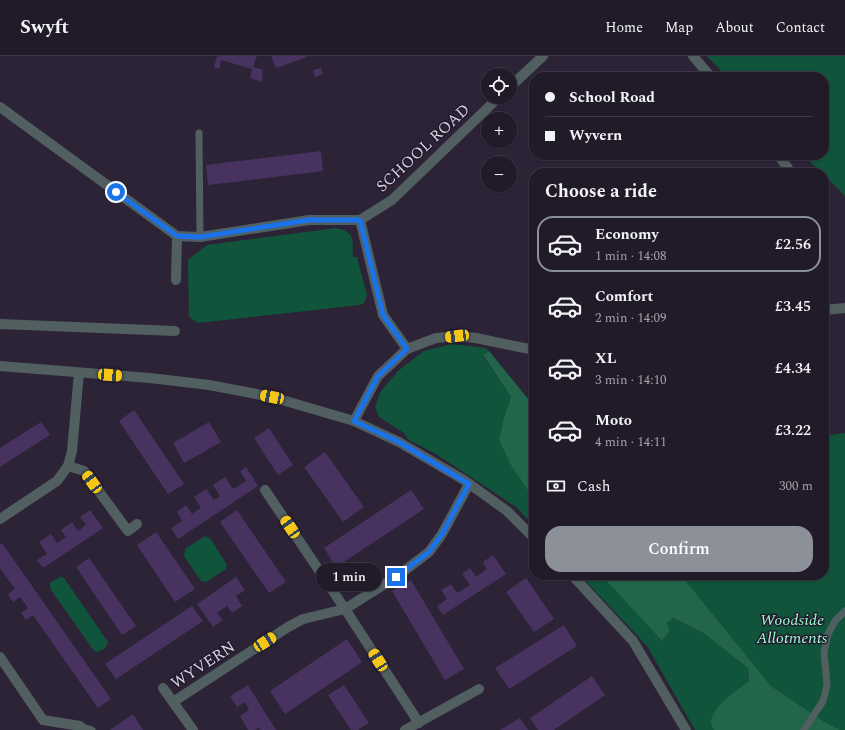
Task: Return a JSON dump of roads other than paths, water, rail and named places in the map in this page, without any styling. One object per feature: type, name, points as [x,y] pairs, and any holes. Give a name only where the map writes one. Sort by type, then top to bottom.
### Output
[{"type":"street","points":[[517,80],[542,56]]},
{"type":"street","points":[[693,56],[707,72]]},
{"type":"street","name":"SCHOOL ROAD","points":[[360,220],[392,200],[492,104]]},
{"type":"street","points":[[0,107],[177,236],[200,237],[309,220],[360,220],[383,315],[407,349]]},
{"type":"street","points":[[782,160],[788,168]]},
{"type":"street","points":[[176,280],[177,236]]},
{"type":"street","points":[[829,310],[845,308]]},
{"type":"street","points":[[0,324],[175,331]]},
{"type":"street","points":[[354,421],[378,376],[407,349],[436,338],[457,336],[476,338],[529,349]]},
{"type":"street","points":[[0,366],[150,378],[209,385],[272,397],[354,421],[399,442],[469,484],[507,511],[529,533]]},
{"type":"street","points":[[0,519],[57,481],[68,466],[72,451],[79,373]]},
{"type":"street","points":[[68,466],[84,471],[128,531],[137,524]]},
{"type":"street","name":"WYVERN","points":[[173,702],[288,627],[303,619],[345,609],[396,577],[429,552],[442,534],[469,484]]},
{"type":"street","points":[[265,490],[419,723]]},
{"type":"street","points":[[577,580],[633,641],[686,730]]},
{"type":"street","points":[[0,657],[43,720],[80,726]]},
{"type":"street","points":[[163,688],[193,730]]},
{"type":"street","points":[[405,730],[479,689]]},
{"type":"lane","points":[[199,133],[200,237]]},
{"type":"lane","points":[[804,730],[823,702],[827,686],[824,652],[828,634],[835,620],[845,611]]},
{"type":"lane","points":[[80,726],[92,730]]},
{"type":"park label","name":"Woodside Allotments","points":[[792,629]]}]
